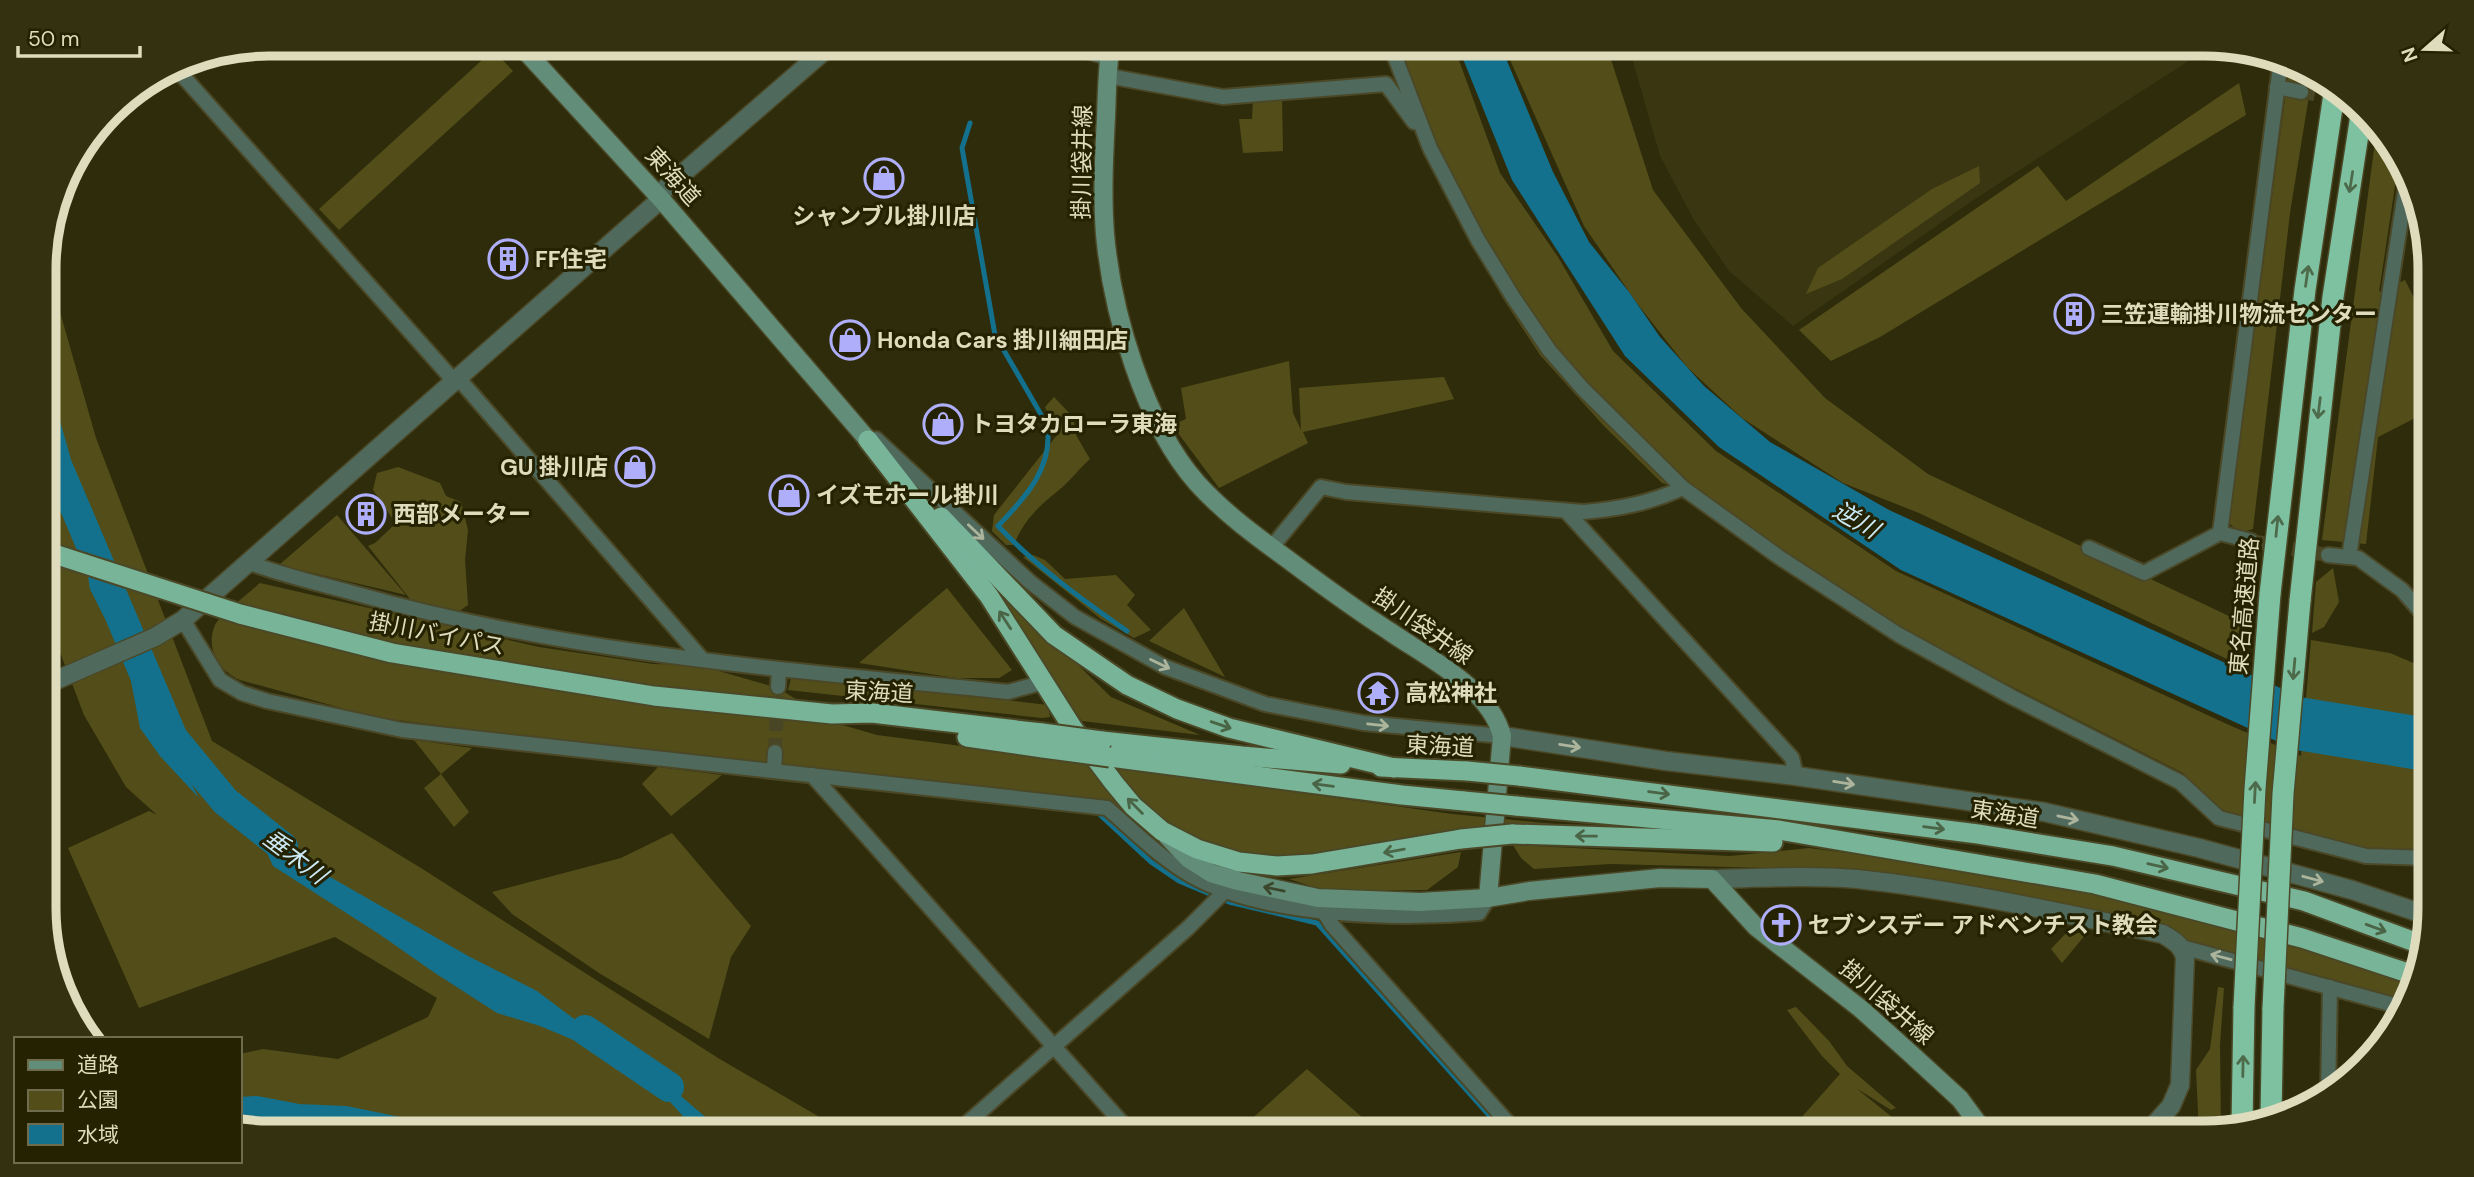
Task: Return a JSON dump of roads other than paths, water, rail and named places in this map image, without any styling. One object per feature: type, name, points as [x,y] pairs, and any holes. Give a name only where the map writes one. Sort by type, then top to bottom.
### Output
[{"type":"highway","name":"東名高速道路","points":[[2242,1118],[2244,1007],[2255,789],[2270,594],[2303,303],[2333,99]]},
{"type":"highway","points":[[2271,1111],[2283,794],[2300,601],[2333,297],[2360,122]]},
{"type":"highway","points":[[868,440],[989,596],[1074,730],[1114,783],[1133,806],[1162,831],[1196,849],[1238,863],[1277,866],[1312,864],[1461,839],[1512,834],[1851,842]]},
{"type":"highway","points":[[868,440],[1054,635],[1128,685],[1177,709],[1229,728],[1394,768]]},
{"type":"highway","name":"掛川バイパス","points":[[56,555],[240,614],[392,653],[654,696],[832,714]]},
{"type":"highway","name":"東海道","points":[[832,714],[872,713],[1402,795],[1779,830],[2095,884],[2302,937],[2408,973]]},
{"type":"highway","name":"東海道","points":[[1106,749],[1519,776],[1978,834],[2113,856],[2304,901],[2415,941]]},
{"type":"main road","name":"東海道","points":[[530,56],[660,197],[868,440]]},
{"type":"main road","name":"掛川袋井線","points":[[1110,56],[1104,195],[1111,281],[1143,390],[1176,455],[1198,483],[1248,531],[1364,615],[1455,676],[1485,702],[1499,721],[1502,736]]},
{"type":"main road","points":[[1488,898],[1502,736]]},
{"type":"main road","points":[[1162,831],[1189,859],[1211,873],[1318,898],[1420,902],[1488,898],[1529,891],[1660,878],[1712,879]]},
{"type":"main road","name":"掛川袋井線","points":[[1712,879],[1756,927],[1841,993],[1912,1054],[1960,1099],[1976,1121]]},
{"type":"street","points":[[56,680],[155,637],[183,620],[457,381],[819,56]]},
{"type":"street","points":[[1395,56],[1425,137],[1478,240],[1549,350],[1683,488],[1779,557],[1899,635],[2012,697],[2180,782],[2219,818],[2366,856],[2418,858]]},
{"type":"street","points":[[2220,533],[2280,69]]},
{"type":"street","points":[[182,75],[702,659]]},
{"type":"street","points":[[1108,76],[1223,97],[1386,85],[1425,137]]},
{"type":"street","points":[[2277,87],[2301,92]]},
{"type":"street","points":[[2349,557],[2405,195]]},
{"type":"street","points":[[836,403],[1030,582],[1075,617],[1165,667],[1265,704],[1364,723],[1502,736],[2043,812],[2119,829],[2352,890],[2418,912]]},
{"type":"street","points":[[1271,548],[1321,487],[1346,492],[1583,512],[1621,509],[1655,500],[1683,488]]},
{"type":"street","points":[[1566,511],[1792,758],[1796,776]]},
{"type":"street","points":[[2089,548],[2144,573],[2220,533],[2251,541]]},
{"type":"street","points":[[2328,555],[2358,558],[2402,590],[2418,608]]},
{"type":"street","points":[[250,563],[394,604],[524,634],[779,669],[1008,692],[1044,682]]},
{"type":"street","points":[[183,620],[220,680],[242,693],[267,701],[402,730],[1107,807],[1167,861],[1192,877],[1225,891],[1276,905],[1324,912],[1439,916],[1479,913],[1488,898]]},
{"type":"street","points":[[778,687],[779,669]]},
{"type":"street","points":[[774,771],[775,752]]},
{"type":"street","points":[[812,775],[1120,1121]]},
{"type":"street","points":[[1712,879],[1855,879],[1964,893],[2163,934],[2182,947],[2394,1005]]},
{"type":"street","points":[[970,1121],[1188,928],[1225,891]]},
{"type":"street","points":[[1324,912],[1342,936],[1506,1121]]},
{"type":"street","points":[[2158,1121],[2171,1106],[2180,1085],[2185,957],[2182,947]]},
{"type":"street","points":[[2328,1081],[2330,987]]},
{"type":"water","name":"逆川","points":[[1462,56],[1505,56],[1553,172],[1589,242],[1629,292],[1660,337],[1704,386],[1770,442],[1889,510],[2300,697],[2418,716],[2418,770],[2296,750],[1901,570],[1719,447],[1625,356],[1512,180]]},
{"type":"water","points":[[82,538],[165,733],[199,798],[160,756],[140,728],[131,681],[90,589]]},
{"type":"water","points":[[253,823],[280,838],[318,870],[470,957],[537,991],[618,1052],[590,1047],[540,1026],[497,1013],[273,866]]},
{"type":"water","points":[[637,1065],[668,1085],[710,1121],[687,1121]]},
{"type":"waterway","points":[[970,123],[962,148],[995,335],[1047,425],[1048,440],[1042,468],[1027,493],[998,526],[1060,582],[1127,631]]},
{"type":"waterway","name":"垂木川","points":[[56,462],[173,738],[225,801],[283,847]]},
{"type":"waterway","points":[[1098,813],[1151,862],[1179,881],[1229,902],[1317,923],[1494,1121]]},
{"type":"waterway","name":"垂木川","points":[[585,1030],[669,1087]]},
{"type":"waterway","points":[[242,1112],[256,1111],[298,1119],[345,1121]]},
{"type":"tunnel","points":[[2301,92],[2329,96]]},
{"type":"tunnel","points":[[2251,541],[2328,555]]},
{"type":"tunnel","points":[[775,752],[778,687]]},
{"type":"place","name":"シャンブル掛川店","points":[[884,178]]},
{"type":"place","name":"FF住宅","points":[[508,259]]},
{"type":"place","name":"三笠運輸掛川物流センター","points":[[2074,314]]},
{"type":"place","name":"Honda Cars 掛川細田店","points":[[850,340]]},
{"type":"place","name":"トヨタカローラ東海","points":[[943,424]]},
{"type":"place","name":"GU 掛川店","points":[[635,467]]},
{"type":"place","name":"イズモホール掛川","points":[[789,495]]},
{"type":"place","name":"西部メーター","points":[[366,514]]},
{"type":"place","name":"高松神社","points":[[1378,693]]},
{"type":"place","name":"セブンスデー アドベンチスト教会","points":[[1781,925]]}]
